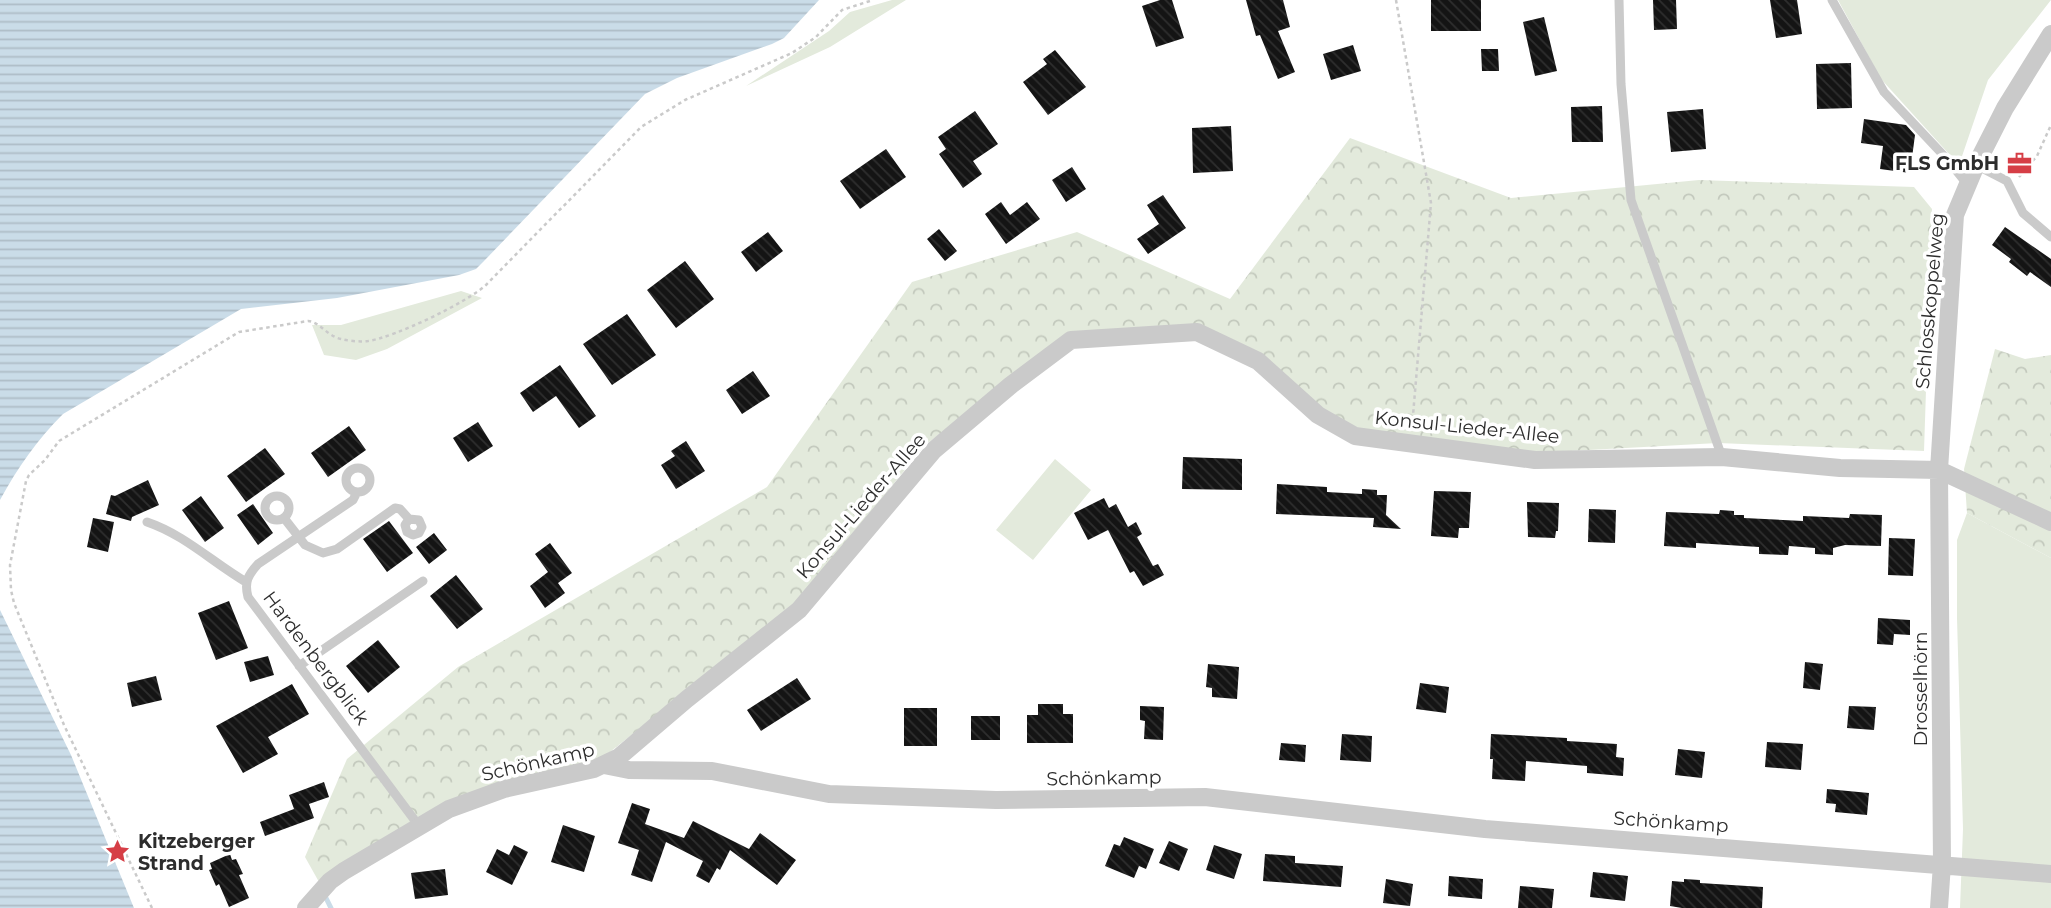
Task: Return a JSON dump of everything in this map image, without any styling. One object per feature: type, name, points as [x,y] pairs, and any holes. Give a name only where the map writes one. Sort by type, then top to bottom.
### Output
[{"type":"street","name":"Schlosskoppelweg","points":[[1939,470],[1955,215],[1976,165],[2005,108],[2051,34]]},
{"type":"street","name":"Konsul-Lieder-Allee","points":[[604,765],[619,757],[799,610],[934,450],[1011,385],[1071,340],[1197,332],[1258,361],[1318,415],[1355,436],[1535,460],[1723,457],[1840,468],[1939,470],[2051,522]]},
{"type":"street","name":"Drosselhörn","points":[[1939,470],[1942,864],[1939,908]]},
{"type":"street","name":"Schönkamp","points":[[306,908],[323,888],[344,871],[449,809],[475,798],[604,765],[629,770],[712,771],[829,794],[996,800],[1205,797],[1485,829],[2051,874]]},
{"type":"lane","points":[[1619,0],[1621,84],[1631,200],[1723,457]]},
{"type":"lane","points":[[1832,0],[1884,92],[1947,159],[1968,186]]},
{"type":"lane","points":[[1976,165],[2007,181],[2023,213],[2051,237]]},
{"type":"lane","name":"Hardenbergblick","points":[[357,492],[353,500],[258,564],[246,582],[248,597],[419,826]]},
{"type":"lane","points":[[284,518],[298,537],[313,550],[330,553],[390,510],[400,509],[409,519]]},
{"type":"lane","points":[[147,522],[169,530],[246,582]]},
{"type":"lane","points":[[299,666],[423,581]]},
{"type":"path","points":[[152,908],[64,725],[10,590],[10,565],[29,475],[68,434],[239,332],[314,321],[326,333],[339,339],[368,341],[468,298],[486,285],[641,127],[685,100],[792,53],[816,37],[842,10],[873,0]]},
{"type":"path","points":[[1396,0],[1430,204],[1411,444]]},
{"type":"path","points":[[2010,187],[2037,156],[2051,125]]},
{"type":"green space","points":[[892,0],[906,0],[830,47],[746,86],[829,31],[850,12]]},
{"type":"green space","points":[[1838,0],[2051,0],[1988,80],[1959,165],[1881,79]]},
{"type":"green space","points":[[1350,138],[1511,198],[1699,180],[1914,187],[1932,209],[1924,451],[1718,443],[1533,453],[1357,430],[1197,329],[1071,337],[925,445],[795,606],[601,759],[484,791],[319,882],[305,857],[347,759],[458,667],[767,487],[912,282],[1077,232],[1230,299]]},
{"type":"green space","points":[[461,291],[482,298],[387,349],[356,360],[324,355],[312,325],[341,325]]},
{"type":"green space","points":[[1995,349],[2025,359],[2051,355],[2051,558],[1967,513],[1964,469]]},
{"type":"green space","points":[[1055,459],[1091,490],[1033,560],[996,530]]},
{"type":"green space","points":[[1967,513],[2051,558],[2051,908],[1960,908],[1963,829],[1957,540]]},
{"type":"water","points":[[0,0],[819,0],[784,38],[677,78],[645,94],[476,269],[459,275],[337,298],[241,309],[63,414],[28,454],[0,500]]},
{"type":"water","points":[[0,610],[71,755],[134,908],[0,908]]},
{"type":"building","points":[[1160,0],[1172,0],[1184,38],[1156,47],[1142,6]]},
{"type":"building","points":[[1246,0],[1283,0],[1290,27],[1278,31],[1295,72],[1278,79],[1260,35],[1256,36]]},
{"type":"building","points":[[1431,0],[1481,0],[1481,31],[1431,31]]},
{"type":"building","points":[[1653,0],[1676,0],[1677,29],[1654,30]]},
{"type":"building","points":[[1770,0],[1797,0],[1802,34],[1776,38]]},
{"type":"building","points":[[1544,17],[1557,71],[1535,76],[1523,22]]},
{"type":"building","points":[[1353,45],[1361,71],[1331,80],[1323,54]]},
{"type":"building","points":[[1481,49],[1498,49],[1499,71],[1482,71]]},
{"type":"building","points":[[1055,50],[1086,87],[1048,115],[1023,82],[1047,64],[1043,59]]},
{"type":"building","points":[[1851,63],[1852,108],[1817,109],[1816,64]]},
{"type":"building","points":[[1602,106],[1603,142],[1572,142],[1571,107]]},
{"type":"building","points":[[1703,109],[1706,149],[1671,152],[1667,112]]},
{"type":"building","points":[[975,111],[998,144],[973,161],[982,174],[963,188],[939,154],[946,149],[938,137]]},
{"type":"building","points":[[1864,119],[1906,125],[1915,135],[1910,173],[1880,169],[1883,146],[1861,143]]},
{"type":"building","points":[[1231,126],[1233,171],[1193,173],[1192,128]]},
{"type":"building","points":[[886,149],[906,177],[860,209],[840,181]]},
{"type":"building","points":[[1072,167],[1086,189],[1066,202],[1052,180]]},
{"type":"building","points":[[1163,195],[1186,228],[1148,254],[1137,239],[1159,224],[1147,205]]},
{"type":"building","points":[[1001,202],[1010,215],[1027,202],[1040,219],[1006,244],[985,214]]},
{"type":"building","points":[[2005,227],[2051,259],[2051,287],[2030,272],[2027,276],[2009,262],[2011,259],[1992,245]]},
{"type":"building","points":[[939,229],[957,251],[945,261],[927,239]]},
{"type":"building","points":[[768,232],[783,251],[756,272],[741,252]]},
{"type":"building","points":[[685,261],[714,299],[676,328],[647,290]]},
{"type":"building","points":[[627,314],[656,355],[612,385],[583,344]]},
{"type":"building","points":[[560,365],[596,416],[579,428],[556,396],[533,412],[520,393]]},
{"type":"building","points":[[753,371],[770,396],[742,414],[726,390]]},
{"type":"building","points":[[478,422],[493,446],[468,462],[453,438]]},
{"type":"building","points":[[349,426],[366,450],[328,477],[311,453]]},
{"type":"building","points":[[686,441],[705,471],[676,489],[661,465],[675,456],[671,451]]},
{"type":"building","points":[[265,448],[285,474],[246,502],[227,476]]},
{"type":"building","points":[[1183,457],[1242,459],[1242,490],[1182,489]]},
{"type":"building","points":[[148,480],[159,505],[132,517],[131,521],[106,514],[111,495],[115,496]]},
{"type":"building","points":[[1277,484],[1327,487],[1327,492],[1362,494],[1362,489],[1377,490],[1377,495],[1387,495],[1386,515],[1401,529],[1373,527],[1374,518],[1276,514]]},
{"type":"building","points":[[1434,491],[1471,492],[1469,528],[1459,528],[1458,538],[1431,536]]},
{"type":"building","points":[[201,496],[224,528],[205,542],[182,510]]},
{"type":"building","points":[[1104,498],[1109,508],[1116,504],[1128,527],[1136,522],[1142,534],[1137,537],[1153,566],[1158,564],[1164,575],[1143,586],[1134,571],[1130,573],[1108,530],[1088,540],[1074,513]]},
{"type":"building","points":[[1527,502],[1559,503],[1558,531],[1555,538],[1528,537]]},
{"type":"building","points":[[253,504],[273,533],[258,545],[237,515]]},
{"type":"building","points":[[1589,509],[1616,510],[1615,543],[1588,542]]},
{"type":"building","points":[[1720,510],[1734,511],[1734,515],[1744,515],[1744,518],[1803,521],[1803,516],[1849,518],[1850,514],[1882,515],[1881,546],[1845,545],[1833,548],[1833,555],[1815,554],[1815,548],[1789,546],[1788,555],[1759,554],[1759,547],[1696,543],[1696,548],[1664,546],[1666,512],[1719,514]]},
{"type":"building","points":[[93,518],[114,522],[108,552],[87,547]]},
{"type":"building","points":[[389,521],[413,553],[387,572],[363,539]]},
{"type":"building","points":[[434,533],[447,550],[429,564],[416,547]]},
{"type":"building","points":[[1889,538],[1915,539],[1913,576],[1888,575]]},
{"type":"building","points":[[550,543],[572,573],[558,583],[565,593],[545,608],[530,586],[548,572],[535,554]]},
{"type":"building","points":[[456,575],[483,609],[457,629],[430,596]]},
{"type":"building","points":[[229,601],[248,648],[216,660],[198,613]]},
{"type":"building","points":[[1878,618],[1910,620],[1910,635],[1894,634],[1893,645],[1877,644]]},
{"type":"building","points":[[378,640],[400,667],[368,693],[346,666]]},
{"type":"building","points":[[268,656],[274,675],[250,682],[244,662]]},
{"type":"building","points":[[1805,662],[1823,664],[1820,690],[1803,688]]},
{"type":"building","points":[[1208,664],[1239,667],[1237,699],[1212,697],[1212,688],[1206,687]]},
{"type":"building","points":[[156,676],[162,700],[132,707],[127,683]]},
{"type":"building","points":[[797,678],[811,699],[761,731],[747,710]]},
{"type":"building","points":[[1420,683],[1449,687],[1446,713],[1416,709]]},
{"type":"building","points":[[292,684],[309,714],[268,737],[278,754],[243,773],[216,726]]},
{"type":"building","points":[[1038,704],[1063,704],[1063,714],[1073,714],[1073,743],[1027,743],[1027,715],[1038,715]]},
{"type":"building","points":[[1140,706],[1164,707],[1163,740],[1144,739],[1145,721],[1140,720]]},
{"type":"building","points":[[1849,706],[1876,707],[1874,730],[1847,728]]},
{"type":"building","points":[[904,708],[937,708],[937,746],[904,746]]},
{"type":"building","points":[[971,716],[1000,716],[1000,740],[971,740]]},
{"type":"building","points":[[1342,734],[1372,736],[1371,762],[1340,760]]},
{"type":"building","points":[[1491,734],[1617,744],[1616,757],[1624,758],[1623,776],[1587,773],[1587,766],[1526,761],[1525,781],[1492,779]]},
{"type":"building","points":[[1767,742],[1803,744],[1801,770],[1765,767]]},
{"type":"building","points":[[1281,743],[1306,745],[1305,762],[1279,760]]},
{"type":"building","points":[[1678,749],[1705,752],[1702,778],[1675,775]]},
{"type":"building","points":[[324,782],[329,797],[309,804],[314,818],[265,836],[260,822],[294,809],[289,795]]},
{"type":"building","points":[[1827,789],[1869,793],[1867,815],[1835,812],[1836,804],[1826,803]]},
{"type":"building","points":[[632,803],[650,809],[645,824],[684,838],[693,821],[749,849],[760,833],[796,860],[777,885],[730,850],[720,870],[717,868],[709,883],[696,876],[703,861],[666,842],[652,882],[631,875],[639,850],[618,843]]},
{"type":"building","points":[[563,825],[595,836],[584,872],[551,862]]},
{"type":"building","points":[[1124,837],[1154,849],[1146,869],[1139,866],[1134,878],[1105,866],[1114,844],[1120,846]]},
{"type":"building","points":[[1169,841],[1188,849],[1179,871],[1159,863]]},
{"type":"building","points":[[514,845],[528,852],[512,885],[486,872],[497,849],[509,855]]},
{"type":"building","points":[[1214,845],[1242,854],[1234,879],[1206,870]]},
{"type":"building","points":[[230,854],[232,860],[236,859],[243,874],[239,875],[249,898],[229,907],[219,884],[216,886],[209,870],[212,869],[210,863]]},
{"type":"building","points":[[1265,854],[1295,856],[1295,863],[1343,866],[1341,887],[1263,881]]},
{"type":"building","points":[[445,869],[448,895],[415,899],[411,873]]},
{"type":"building","points":[[1593,872],[1628,876],[1625,901],[1590,897]]},
{"type":"building","points":[[1449,876],[1483,879],[1482,899],[1448,896]]},
{"type":"building","points":[[1386,879],[1413,884],[1410,906],[1383,903]]},
{"type":"building","points":[[1684,879],[1700,880],[1700,883],[1763,887],[1762,908],[1670,906],[1672,881],[1684,882]]},
{"type":"building","points":[[1520,886],[1554,889],[1552,908],[1518,908]]},
{"type":"waterway","points":[[326,898],[331,908]]},
{"type":"place","name":"FLS GmbH","points":[[2019,163]]},
{"type":"place","name":"Kitzeberger Strand","points":[[118,852]]}]
